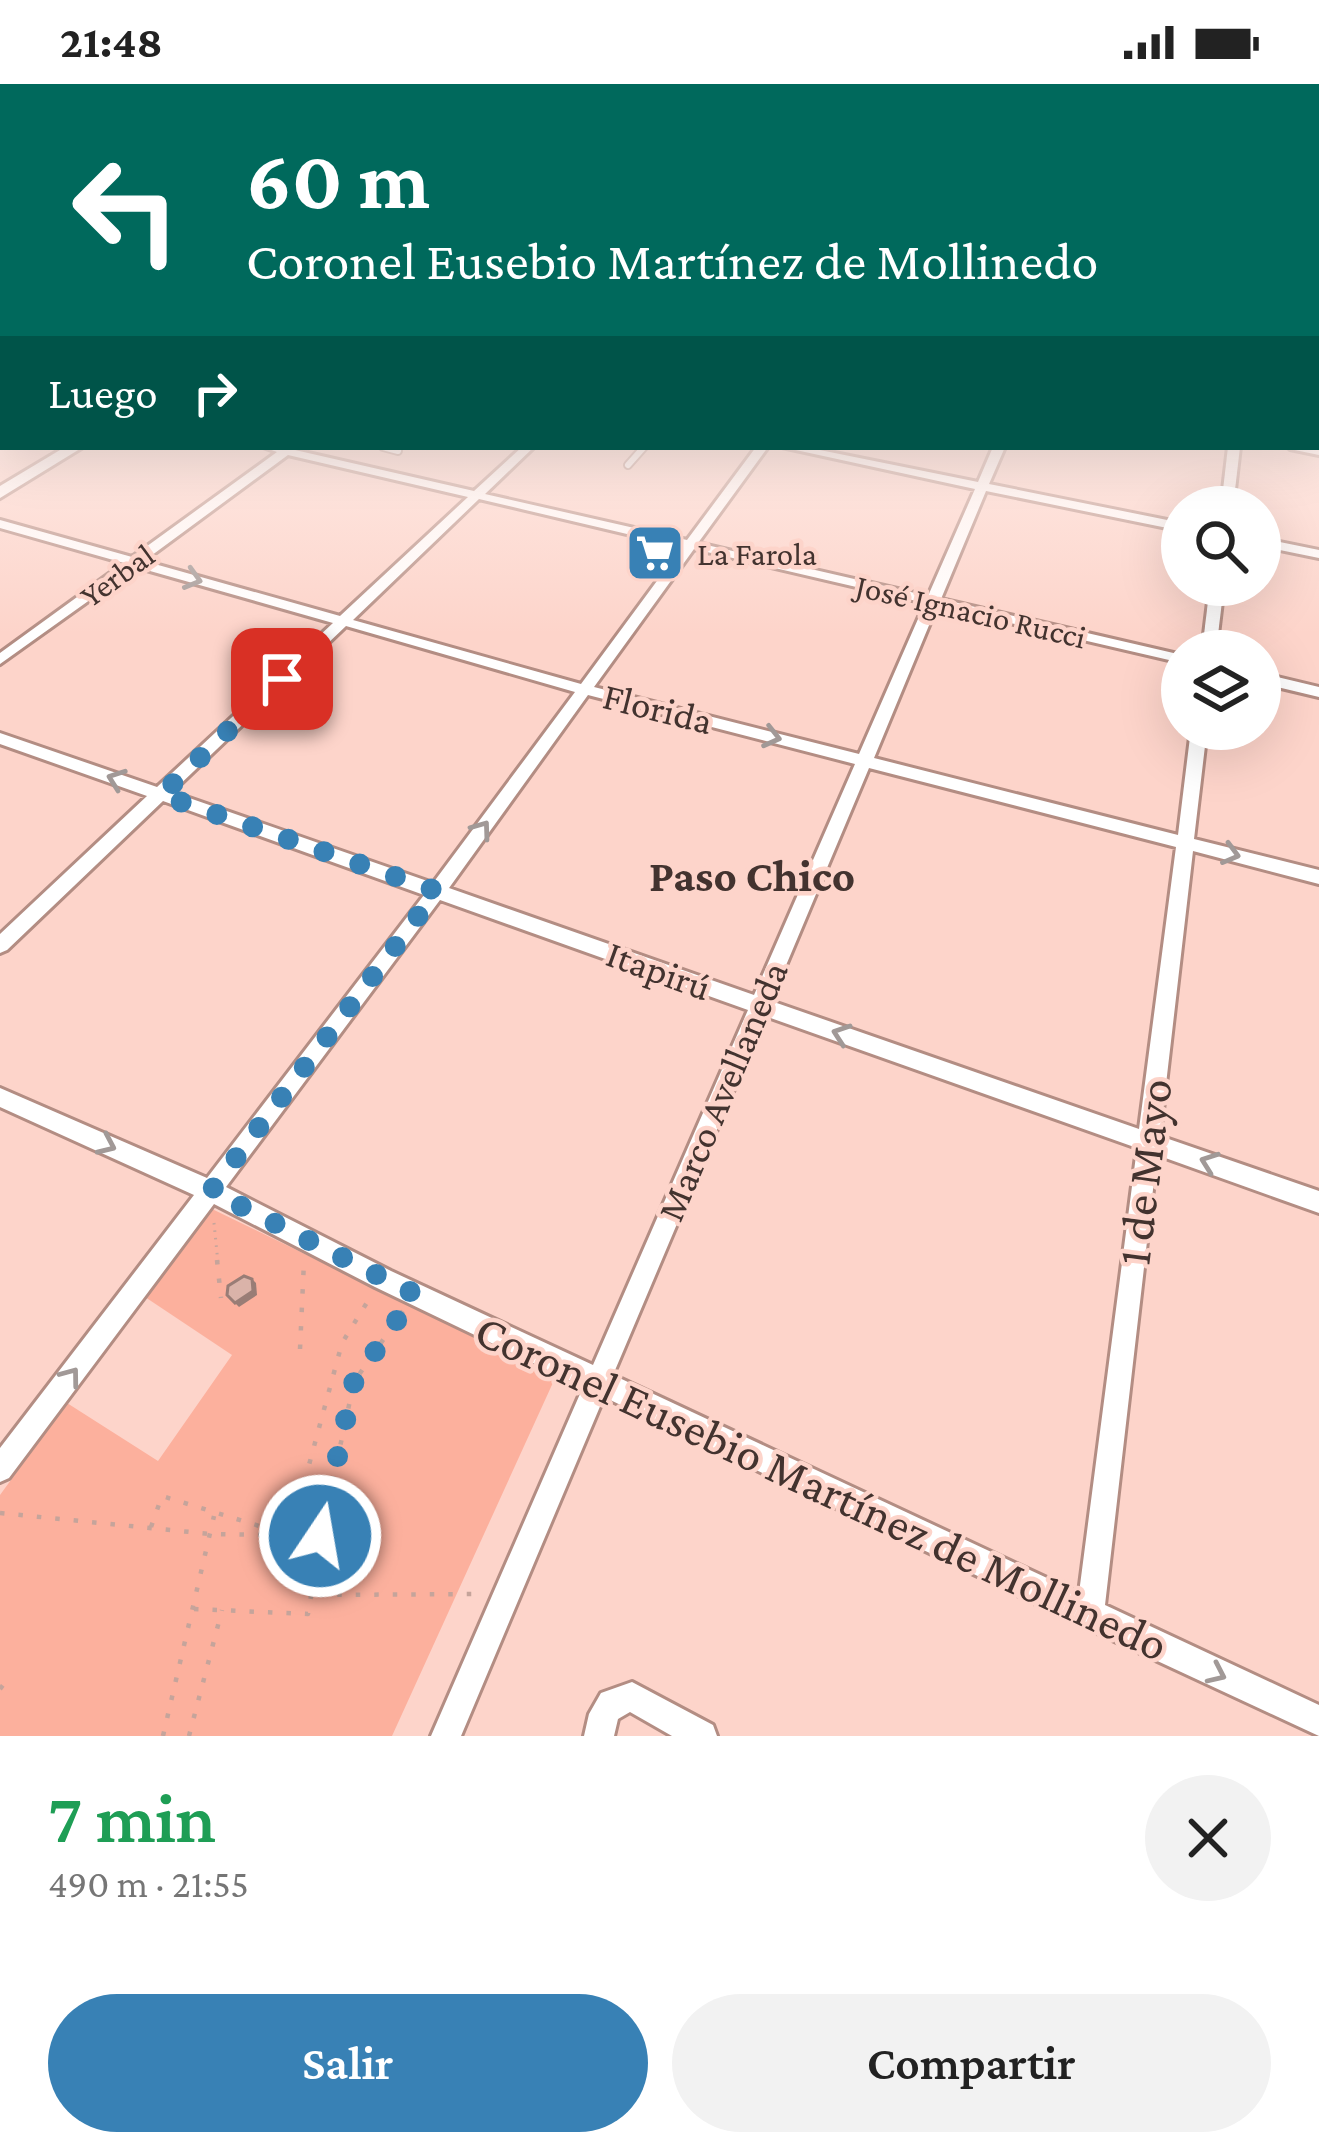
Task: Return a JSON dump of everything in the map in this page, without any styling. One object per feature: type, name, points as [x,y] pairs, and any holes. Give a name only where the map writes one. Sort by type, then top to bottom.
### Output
[{"type":"street","name":"Yerbal","points":[[0,660],[247,480]]},
{"type":"street","name":"José Ignacio Rucci","points":[[413,480],[1161,654]]},
{"type":"street","points":[[0,945],[494,480]]},
{"type":"street","points":[[0,1469],[437,891],[737,480]]},
{"type":"street","points":[[953,480],[1161,522]]},
{"type":"street","name":"Marco Avellaneda","points":[[446,1736],[985,480]]},
{"type":"street","name":"Florida","points":[[0,524],[583,689],[1319,877]]},
{"type":"street","points":[[1281,546],[1319,554]]},
{"type":"street","points":[[1281,683],[1319,692]]},
{"type":"street","name":"Itapirú","points":[[0,737],[1319,1202]]},
{"type":"street","name":"1 de Mayo","points":[[1090,1615],[1196,750]]},
{"type":"street","name":"Coronel Eusebio Martínez de Mollinedo","points":[[0,1097],[211,1191],[382,1279],[1319,1721]]},
{"type":"street","points":[[599,1736],[608,1706],[620,1697],[632,1697],[701,1736]]},
{"type":"path","points":[[211,1191],[221,1298]]},
{"type":"path","points":[[300,1349],[305,1240]]},
{"type":"path","points":[[290,1536],[342,1343],[382,1279]]},
{"type":"path","points":[[194,1609],[308,1614],[354,1382],[415,1294]]},
{"type":"path","points":[[150,1528],[162,1496],[290,1536]]},
{"type":"path","points":[[164,1736],[215,1512]]},
{"type":"path","points":[[0,1513],[210,1534],[320,1536]]},
{"type":"path","points":[[311,1594],[508,1594]]},
{"type":"path","points":[[189,1736],[222,1610]]},
{"type":"path","points":[[0,1690],[7,1680]]},
{"type":"shaded area","points":[[210,1208],[556,1376],[392,1736],[0,1736],[0,1495],[67,1403],[158,1461],[232,1355],[145,1297]]},
{"type":"building","points":[[244,1276],[252,1279],[253,1291],[235,1303],[227,1295],[228,1286]]},
{"type":"place","name":"La Farola","points":[[655,553]]},
{"type":"district","name":"Paso Chico","points":[[752,876]]},
{"type":"route","points":[[282,679],[161,795],[437,891],[211,1191],[415,1294],[354,1382],[320,1536]]}]
